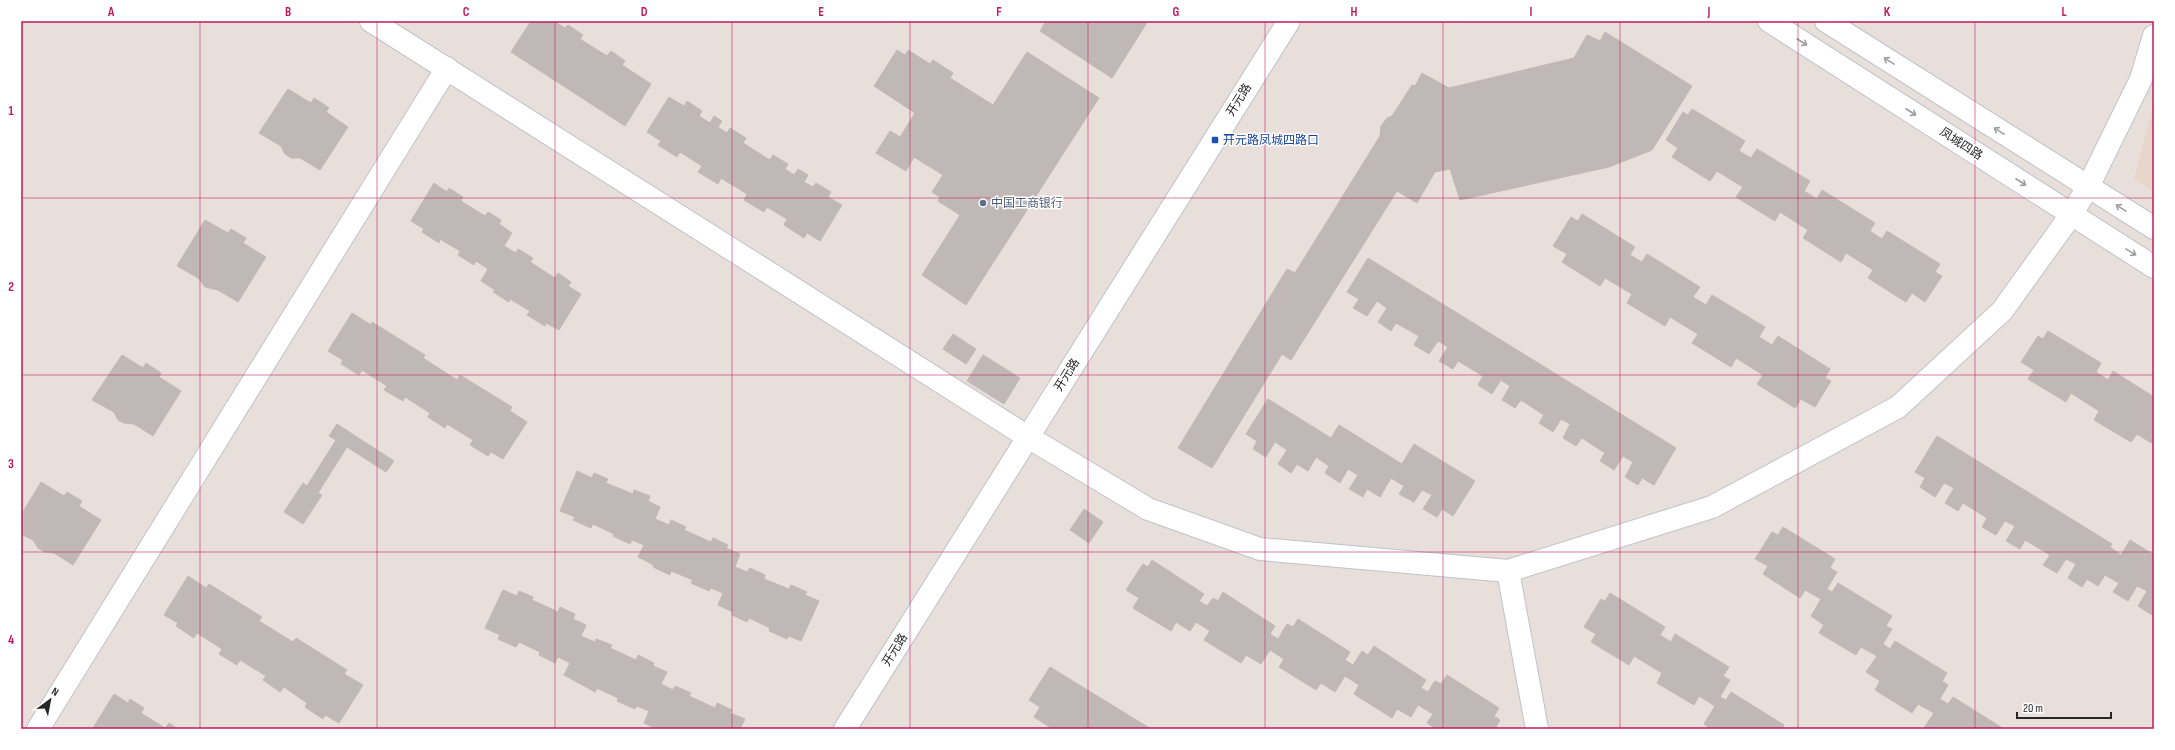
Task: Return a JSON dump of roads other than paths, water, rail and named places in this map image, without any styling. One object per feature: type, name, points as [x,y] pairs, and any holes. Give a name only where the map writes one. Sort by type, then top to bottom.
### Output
[{"type":"street","points":[[371,21],[1028,437],[1148,509],[1260,549],[1508,571],[1712,508],[1898,406],[2002,310],[2071,215],[2088,187],[2141,79],[2154,36]]},
{"type":"street","name":"开元路","points":[[845,729],[1289,21]]},
{"type":"street","name":"凤城四路","points":[[1769,21],[2071,215],[2154,266]]},
{"type":"street","points":[[1826,21],[2154,228]]},
{"type":"street","points":[[38,729],[447,68]]},
{"type":"street","points":[[1508,571],[1537,729]]},
{"type":"place","name":"开元路凤城四路口","points":[[1215,140]]},
{"type":"place","name":"中国工商银行","points":[[983,203]]}]
